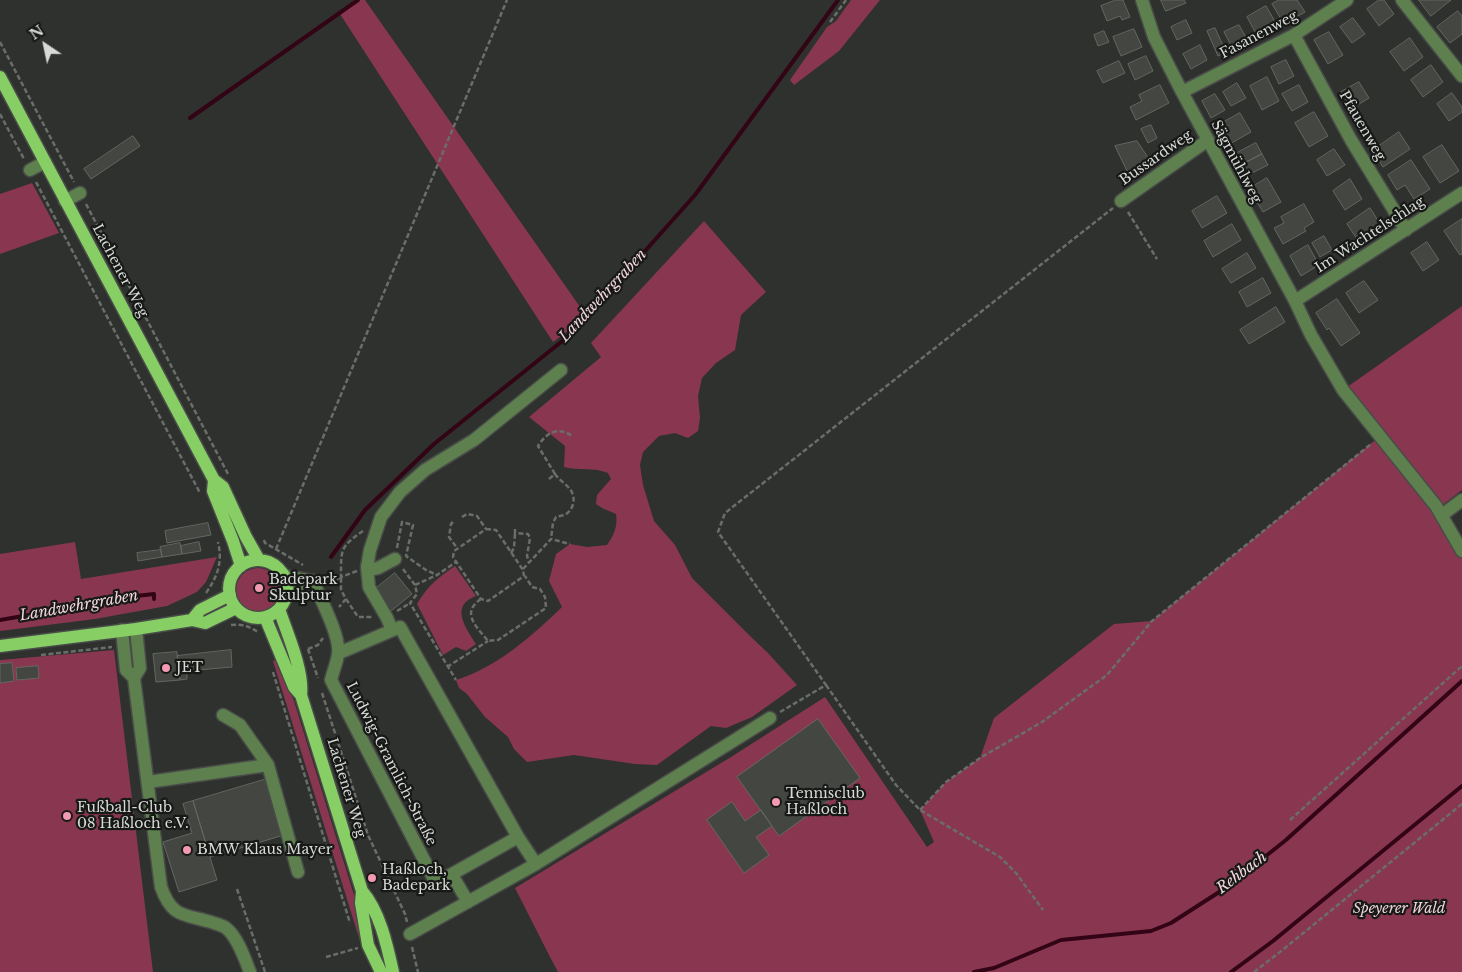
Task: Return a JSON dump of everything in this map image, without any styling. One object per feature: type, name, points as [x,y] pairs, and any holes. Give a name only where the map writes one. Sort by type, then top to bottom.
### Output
[{"type":"main road","name":"Lachener Weg","points":[[0,77],[214,480],[223,487],[246,537],[260,560]]},
{"type":"main road","name":"Lachener Weg","points":[[214,480],[213,491],[234,541],[240,566]]},
{"type":"main road","points":[[260,560],[274,564],[284,576],[287,591],[286,598],[279,609],[265,617],[257,618],[242,613],[236,608],[230,595],[229,587],[231,579],[240,566],[246,562],[260,560]]},
{"type":"main road","points":[[192,620],[200,610],[230,595]]},
{"type":"main road","points":[[0,646],[192,620],[205,623],[236,608]]},
{"type":"main road","name":"Lachener Weg","points":[[279,609],[293,649],[302,684],[301,695],[362,891],[369,900],[386,940],[393,972]]},
{"type":"main road","name":"Lachener Weg","points":[[265,617],[294,687],[301,695]]},
{"type":"main road","name":"Lachener Weg","points":[[362,891],[360,902],[368,945],[381,972]]},
{"type":"street","name":"Sägmühlweg","points":[[1142,0],[1154,37],[1295,301],[1311,335],[1343,390],[1436,506],[1462,551]]},
{"type":"street","name":"Fasanenweg","points":[[1182,92],[1294,35],[1347,0]]},
{"type":"street","points":[[1402,0],[1462,76]]},
{"type":"street","name":"Pfauenweg","points":[[1294,35],[1351,140],[1406,230]]},
{"type":"street","name":"Bussardweg","points":[[1121,201],[1208,140]]},
{"type":"street","points":[[30,170],[45,162]]},
{"type":"street","points":[[65,201],[80,193]]},
{"type":"street","name":"Im Wachtelschlag","points":[[1295,301],[1462,193]]},
{"type":"street","points":[[392,630],[369,587],[370,550],[381,518],[400,492],[425,470],[474,440],[561,370]]},
{"type":"street","points":[[1442,515],[1462,500]]},
{"type":"street","points":[[368,570],[378,568],[396,559]]},
{"type":"street","name":"Ludwig-Gramlich-Straße","points":[[284,576],[313,581],[334,628],[339,653],[331,680],[436,883],[518,837]]},
{"type":"street","points":[[287,591],[318,592]]},
{"type":"street","points":[[339,653],[400,627],[518,837],[536,864]]},
{"type":"street","points":[[134,678],[140,668],[136,629]]},
{"type":"street","points":[[122,630],[126,670],[134,678],[161,887],[165,899],[172,908],[185,916],[227,928],[238,944],[250,972]]},
{"type":"street","points":[[223,715],[240,725],[268,765],[298,872]]},
{"type":"street","points":[[410,934],[536,864],[770,718]]},
{"type":"street","points":[[148,782],[268,765]]},
{"type":"street","points":[[452,874],[468,902]]},
{"type":"path","points":[[276,549],[507,0]]},
{"type":"path","points":[[830,22],[846,0]]},
{"type":"path","points":[[0,42],[228,475]]},
{"type":"path","points":[[0,114],[200,494]]},
{"type":"path","points":[[1043,910],[1016,873],[1000,857],[920,810],[896,785],[718,532],[725,513],[1121,201],[1157,259]]},
{"type":"path","points":[[523,570],[551,539],[553,523],[556,517],[570,511],[574,498],[568,486],[558,479],[538,446],[542,439],[560,430],[572,436]]},
{"type":"path","points":[[920,810],[946,782],[980,758],[1042,722],[1107,675],[1152,620],[1380,437]]},
{"type":"path","points":[[549,478],[555,474]]},
{"type":"path","points":[[462,517],[466,514],[477,516],[486,529]]},
{"type":"path","points":[[341,577],[341,555],[348,542],[381,518]]},
{"type":"path","points":[[405,606],[417,594],[415,585],[396,559],[402,522],[413,525],[406,556],[437,575]]},
{"type":"path","points":[[453,522],[451,524],[450,537],[457,548]]},
{"type":"path","points":[[447,667],[488,641],[498,640],[546,608],[545,597],[540,589],[532,586],[524,576],[523,570],[496,530],[486,529],[454,551],[453,558],[480,599],[488,601],[524,576]]},
{"type":"path","points":[[511,553],[514,548],[515,531],[528,534],[530,538],[527,556],[529,562]]},
{"type":"path","points":[[262,538],[265,542],[310,570]]},
{"type":"path","points":[[551,539],[570,544]]},
{"type":"path","points":[[205,594],[216,578],[220,564],[219,545]]},
{"type":"path","points":[[415,585],[437,575],[456,562]]},
{"type":"path","points":[[346,599],[358,617],[387,618]]},
{"type":"path","points":[[480,599],[472,605],[470,611],[472,619],[488,641]]},
{"type":"path","points":[[410,603],[456,680]]},
{"type":"path","points":[[229,625],[240,624],[259,633]]},
{"type":"path","points":[[38,655],[104,648],[123,644]]},
{"type":"path","points":[[308,649],[368,835],[406,914],[418,972]]},
{"type":"path","points":[[1290,820],[1462,666]]},
{"type":"path","points":[[272,671],[352,929]]},
{"type":"path","points":[[770,718],[826,684]]},
{"type":"path","points":[[1254,972],[1462,804]]},
{"type":"path","points":[[237,889],[265,972]]},
{"type":"path","points":[[358,948],[360,956]]},
{"type":"green space","points":[[360,0],[365,0],[585,314],[568,331],[553,342],[340,14]]},
{"type":"green space","points":[[851,0],[880,0],[839,51],[794,85],[790,80],[827,27],[836,21]]},
{"type":"green space","points":[[32,183],[59,233],[0,254],[0,194]]},
{"type":"green space","points":[[704,221],[766,292],[741,315],[735,350],[716,363],[702,378],[698,396],[700,418],[698,431],[688,438],[675,433],[659,436],[643,452],[640,465],[643,485],[654,521],[675,545],[692,578],[768,653],[797,685],[752,717],[726,728],[711,726],[657,765],[635,764],[574,755],[527,762],[514,749],[508,737],[485,717],[467,694],[459,688],[456,680],[485,668],[513,650],[562,607],[549,581],[556,554],[570,544],[587,547],[607,545],[612,538],[616,522],[616,514],[596,504],[597,495],[611,479],[608,473],[564,467],[565,446],[529,417],[601,357],[591,343]]},
{"type":"green space","name":"Speyerer Wald","points":[[1462,306],[1462,490],[1441,506],[1462,543],[1462,972],[558,972],[515,888],[731,757],[825,697],[927,847],[934,842],[920,810],[946,782],[980,758],[994,718],[1114,624],[1152,621],[1379,437],[1343,390]]},
{"type":"green space","points":[[75,542],[81,579],[217,557],[206,582],[197,592],[167,606],[95,619],[0,631],[0,554]]},
{"type":"green space","points":[[455,566],[476,596],[463,605],[461,611],[464,624],[476,644],[466,651],[456,647],[443,655],[417,604],[425,591],[434,582]]},
{"type":"green space","points":[[258,568],[270,572],[276,578],[280,590],[276,602],[270,608],[258,612],[246,608],[240,602],[236,590],[240,578],[246,572]]},
{"type":"green space","name":"Fußball-Club 08 Haßloch e.V.","points":[[114,650],[153,972],[0,972],[0,660]]},
{"type":"green space","points":[[277,659],[294,701],[358,908],[363,940],[360,941],[273,661]]},
{"type":"building","points":[[1116,0],[1123,0],[1130,17],[1122,20],[1120,16],[1107,21],[1101,6]]},
{"type":"building","points":[[1161,0],[1184,0],[1186,3],[1166,11]]},
{"type":"building","points":[[1279,0],[1297,0],[1305,12],[1284,24],[1272,4]]},
{"type":"building","points":[[1379,0],[1384,0],[1394,14],[1379,26],[1367,9]]},
{"type":"building","points":[[1419,0],[1451,0],[1431,16]]},
{"type":"building","points":[[1266,6],[1277,25],[1258,37],[1247,17]]},
{"type":"building","points":[[1458,11],[1462,16],[1462,34],[1450,43],[1437,27]]},
{"type":"building","points":[[1353,18],[1365,34],[1352,43],[1340,27]]},
{"type":"building","points":[[1186,20],[1192,33],[1177,40],[1171,27]]},
{"type":"building","points":[[1239,25],[1248,41],[1233,49],[1224,32]]},
{"type":"building","points":[[1215,28],[1226,52],[1218,56],[1207,31]]},
{"type":"building","points":[[1134,29],[1142,47],[1121,56],[1113,37]]},
{"type":"building","points":[[1104,31],[1109,42],[1098,46],[1094,35]]},
{"type":"building","points":[[1329,32],[1343,55],[1328,64],[1314,40]]},
{"type":"building","points":[[1410,38],[1423,57],[1404,71],[1390,52]]},
{"type":"building","points":[[1200,45],[1207,60],[1191,69],[1183,54]]},
{"type":"building","points":[[1146,56],[1153,71],[1135,80],[1128,64]]},
{"type":"building","points":[[1286,60],[1294,76],[1279,84],[1271,67]]},
{"type":"building","points":[[1119,61],[1125,73],[1103,83],[1097,71]]},
{"type":"building","points":[[1431,65],[1443,82],[1423,97],[1411,80]]},
{"type":"building","points":[[1267,77],[1279,101],[1262,110],[1250,86]]},
{"type":"building","points":[[1359,82],[1369,98],[1351,109],[1341,92]]},
{"type":"building","points":[[1237,83],[1246,98],[1231,106],[1223,92]]},
{"type":"building","points":[[1160,85],[1169,103],[1136,120],[1130,107],[1142,101],[1139,95]]},
{"type":"building","points":[[1299,85],[1308,102],[1292,111],[1282,94]]},
{"type":"building","points":[[1452,93],[1462,107],[1462,112],[1449,121],[1437,104]]},
{"type":"building","points":[[1215,94],[1225,110],[1211,118],[1202,101]]},
{"type":"building","points":[[1314,112],[1328,136],[1309,147],[1295,123]]},
{"type":"building","points":[[1240,113],[1251,132],[1228,145],[1217,126]]},
{"type":"building","points":[[1151,125],[1157,138],[1148,143],[1141,129]]},
{"type":"building","points":[[1399,132],[1410,149],[1383,167],[1372,151]]},
{"type":"building","points":[[133,136],[140,146],[91,179],[84,169]]},
{"type":"building","points":[[1137,141],[1151,162],[1130,177],[1115,146]]},
{"type":"building","points":[[1256,143],[1262,154],[1239,166],[1233,155]]},
{"type":"building","points":[[1442,145],[1459,171],[1440,183],[1423,157]]},
{"type":"building","points":[[1334,149],[1345,165],[1327,176],[1317,160]]},
{"type":"building","points":[[1262,154],[1268,165],[1244,177],[1239,166]]},
{"type":"building","points":[[1411,160],[1430,189],[1414,199],[1405,185],[1397,190],[1388,175]]},
{"type":"building","points":[[1267,178],[1281,202],[1263,212],[1249,189]]},
{"type":"building","points":[[1350,179],[1362,199],[1345,210],[1333,191]]},
{"type":"building","points":[[1217,196],[1227,213],[1202,228],[1192,211]]},
{"type":"building","points":[[1304,204],[1314,222],[1304,228],[1306,231],[1283,244],[1274,228],[1284,223],[1281,217]]},
{"type":"building","points":[[1370,208],[1384,230],[1361,245],[1347,224]]},
{"type":"building","points":[[1462,219],[1462,254],[1460,255],[1444,231]]},
{"type":"building","points":[[1232,224],[1241,240],[1213,257],[1204,241]]},
{"type":"building","points":[[1324,236],[1332,250],[1320,257],[1312,243]]},
{"type":"building","points":[[1427,242],[1439,260],[1423,271],[1411,253]]},
{"type":"building","points":[[1308,245],[1319,265],[1301,276],[1290,256]]},
{"type":"building","points":[[1247,253],[1256,268],[1231,283],[1222,269]]},
{"type":"building","points":[[1263,278],[1271,293],[1247,307],[1239,292]]},
{"type":"building","points":[[1364,281],[1378,300],[1359,313],[1346,293]]},
{"type":"building","points":[[1337,299],[1360,333],[1341,346],[1316,313]]},
{"type":"building","points":[[1276,307],[1285,322],[1249,344],[1240,330]]},
{"type":"building","points":[[208,523],[211,535],[167,543],[165,531]]},
{"type":"building","points":[[199,542],[201,551],[182,554],[181,546]]},
{"type":"building","points":[[180,543],[182,554],[162,557],[160,547]]},
{"type":"building","points":[[161,550],[162,557],[138,561],[137,553]]},
{"type":"building","points":[[395,573],[412,594],[391,611],[374,590]]},
{"type":"building","points":[[231,650],[232,667],[187,671],[187,679],[180,680],[177,656]]},
{"type":"building","name":"JET","points":[[177,652],[180,680],[156,682],[153,654]]},
{"type":"building","points":[[12,663],[14,681],[0,683],[0,664]]},
{"type":"building","points":[[38,666],[39,678],[17,680],[16,668]]},
{"type":"building","points":[[818,719],[860,778],[779,836],[737,777]]},
{"type":"building","points":[[267,779],[284,835],[210,857],[193,801]]},
{"type":"building","name":"BMW Klaus Mayer","points":[[193,801],[217,880],[179,892],[163,842],[192,833],[183,804]]},
{"type":"building","points":[[732,802],[745,821],[761,810],[772,826],[756,837],[769,855],[744,873],[707,820]]},
{"type":"waterway","points":[[190,118],[358,0]]},
{"type":"waterway","name":"Landwehrgraben","points":[[331,557],[365,510],[434,444],[571,334],[695,195],[838,0]]},
{"type":"waterway","name":"Landwehrgraben","points":[[0,620],[136,596],[154,594],[154,599]]},
{"type":"waterway","name":"Rehbach","points":[[974,972],[994,968],[1061,940],[1151,931],[1171,923],[1227,887],[1286,840],[1462,681]]},
{"type":"waterway","points":[[1231,972],[1273,941],[1462,786]]},
{"type":"place","name":"Badepark Skulptur","points":[[259,588]]},
{"type":"place","name":"JET","points":[[166,668]]},
{"type":"place","name":"Tennisclub Haßloch","points":[[776,802]]},
{"type":"place","name":"Fußball-Club 08 Haßloch e.V.","points":[[67,816]]},
{"type":"place","name":"BMW Klaus Mayer","points":[[187,850]]},
{"type":"place","name":"Haßloch, Badepark","points":[[372,878]]}]
